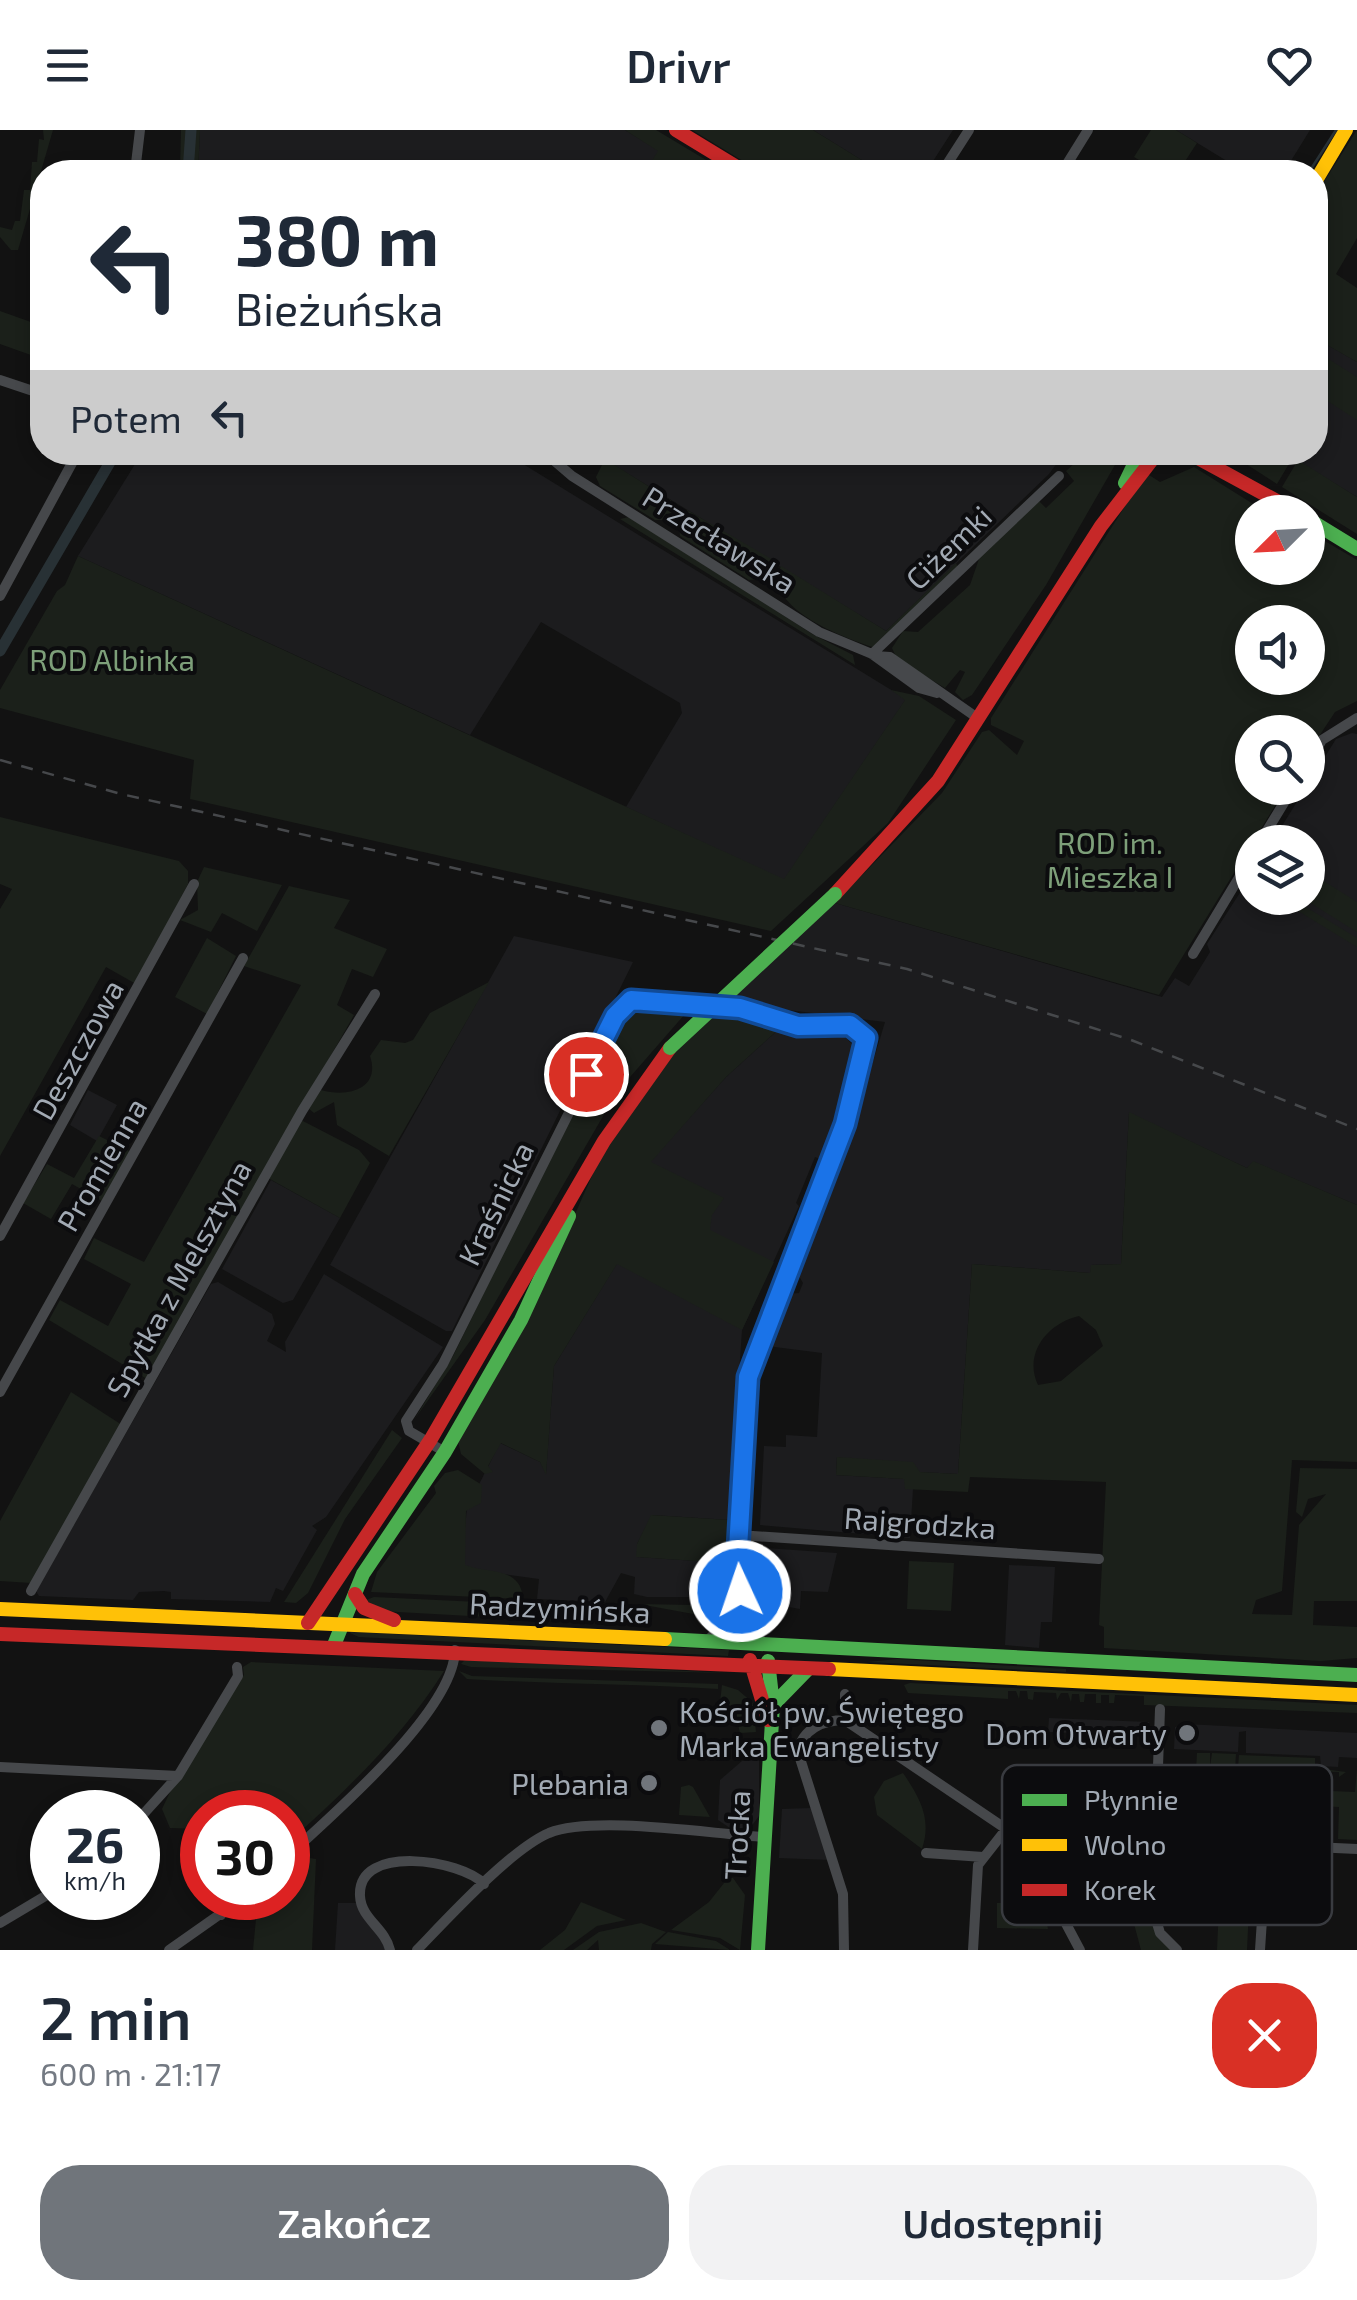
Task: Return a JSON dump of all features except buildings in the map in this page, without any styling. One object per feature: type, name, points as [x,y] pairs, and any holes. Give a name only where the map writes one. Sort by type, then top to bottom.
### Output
[{"type":"street","points":[[136,160],[140,130]]},
{"type":"street","points":[[676,130],[725,160]]},
{"type":"street","points":[[950,160],[969,130]]},
{"type":"street","points":[[1069,160],[1088,130]]},
{"type":"street","points":[[1328,160],[1346,130]]},
{"type":"street","points":[[0,380],[30,390]]},
{"type":"street","points":[[0,596],[71,465]]},
{"type":"street","name":"Przecławska","points":[[559,465],[819,632],[874,655],[919,688],[937,692],[979,720]]},
{"type":"street","points":[[308,1623],[333,1594],[357,1544],[429,1443],[636,1090],[670,1048],[898,833],[979,720],[1114,506],[1134,465]]},
{"type":"street","points":[[1114,506],[1147,465]]},
{"type":"street","points":[[1215,465],[1269,495]]},
{"type":"street","points":[[1223,465],[1236,475]]},
{"type":"street","name":"Ciżemki","points":[[874,655],[1059,476]]},
{"type":"street","points":[[1325,530],[1357,550]]},
{"type":"street","points":[[1325,738],[1357,718]]},
{"type":"street","name":"Deszczowa","points":[[0,1236],[194,884]]},
{"type":"street","points":[[1193,954],[1235,884]]},
{"type":"street","name":"Promienna","points":[[0,1392],[243,958]]},
{"type":"street","name":"Spytka z Melsztyna","points":[[31,1591],[302,1110],[375,994]]},
{"type":"street","name":"Kraśnicka","points":[[429,1443],[406,1428],[406,1421],[443,1364],[615,1016],[631,1000],[676,1000],[740,1008],[798,1026],[850,1025],[863,1032],[868,1046],[845,1124],[748,1377],[738,1535]]},
{"type":"street","points":[[334,1645],[338,1624],[380,1543],[445,1452],[521,1320],[598,1152]]},
{"type":"street","points":[[429,1443],[445,1452]]},
{"type":"street","points":[[738,1535],[738,1609],[747,1644]]},
{"type":"street","name":"Rajgrodzka","points":[[738,1535],[1099,1558]]},
{"type":"street","points":[[740,1591],[763,1646]]},
{"type":"street","points":[[333,1594],[338,1624]]},
{"type":"street","points":[[355,1594],[364,1608],[407,1626]]},
{"type":"street","points":[[707,1641],[738,1609]]},
{"type":"street","name":"Radzymińska","points":[[0,1610],[407,1626],[1357,1676]]},
{"type":"street","name":"Radzymińska","points":[[0,1634],[455,1650],[1357,1695]]},
{"type":"street","name":"Trocka","points":[[747,1644],[770,1724]]},
{"type":"street","name":"Trocka","points":[[758,1950],[773,1704],[763,1646]]},
{"type":"street","points":[[310,1834],[402,1744],[453,1677],[455,1650]]},
{"type":"street","points":[[160,1796],[178,1776],[238,1676],[237,1667]]},
{"type":"street","points":[[773,1704],[809,1668]]},
{"type":"street","points":[[1338,1694],[1339,1675]]},
{"type":"street","points":[[844,1720],[845,1694]]},
{"type":"street","points":[[1159,1765],[1160,1710]]},
{"type":"street","points":[[844,1950],[844,1894],[826,1828],[801,1770],[799,1744],[815,1726],[844,1720],[1002,1825]]},
{"type":"street","points":[[0,1766],[178,1776]]},
{"type":"street","points":[[417,1950],[484,1884],[543,1836],[574,1827],[764,1837]]},
{"type":"street","points":[[973,1950],[978,1865],[1002,1834]]},
{"type":"street","points":[[1332,1848],[1357,1849]]},
{"type":"street","points":[[926,1853],[983,1857]]},
{"type":"street","points":[[390,1950],[388,1939],[363,1912],[359,1892],[368,1871],[384,1861],[444,1866],[468,1870],[484,1884]]},
{"type":"street","points":[[0,1923],[30,1905]]},
{"type":"street","points":[[169,1950],[189,1945],[215,1920]]},
{"type":"street","points":[[1068,1925],[1080,1950]]},
{"type":"street","points":[[1157,1925],[1160,1934],[1177,1950]]},
{"type":"street","points":[[1260,1950],[1262,1925]]},
{"type":"shaded area","points":[[200,130],[625,130],[659,151],[653,160],[199,160]]},
{"type":"shaded area","points":[[813,130],[953,130],[934,160],[862,160]]},
{"type":"shaded area","points":[[1176,130],[1310,130],[1291,160],[1225,160]]},
{"type":"shaded area","points":[[1328,345],[1357,362],[1357,497],[1305,465],[1328,465]]},
{"type":"shaded area","points":[[135,465],[525,465],[906,699],[784,880],[626,807],[682,713],[680,703],[541,622],[470,735],[78,556]]},
{"type":"shaded area","points":[[614,465],[1056,465],[886,631]]},
{"type":"shaded area","points":[[1357,734],[1357,1205],[1254,1162],[1247,1168],[1129,1113],[1121,1264],[1092,1265],[1090,1273],[972,1264],[958,1474],[919,1472],[837,1457],[836,1475],[905,1479],[905,1488],[913,1489],[910,1538],[760,1525],[764,1446],[786,1447],[786,1435],[817,1437],[822,1353],[767,1346],[788,1294],[799,1293],[803,1283],[799,1276],[839,1174],[885,1022],[723,1002],[835,903],[1162,997],[1175,978],[1189,986],[1210,952],[1207,944],[1235,900],[1235,915],[1325,915],[1325,825],[1283,825],[1295,805],[1325,805],[1325,757],[1336,739]]},
{"type":"shaded area","points":[[514,936],[633,962],[452,1331],[446,1331],[330,1265]]},
{"type":"shaded area","points":[[780,1028],[842,1034],[856,1048],[821,1159],[815,1157],[796,1203],[799,1206],[742,1330],[729,1520],[652,1515],[637,1544],[637,1557],[727,1563],[726,1592],[720,1597],[647,1597],[634,1594],[635,1577],[621,1573],[605,1602],[537,1599],[539,1579],[461,1568],[467,1508],[500,1443],[540,1462],[546,1473],[554,1366],[616,1265],[650,1162],[726,1077]]},
{"type":"shaded area","points":[[88,1090],[117,1105],[97,1141],[70,1125]]},
{"type":"shaded area","points":[[271,1180],[340,1218],[293,1300],[283,1303],[222,1269]]},
{"type":"shaded area","points":[[324,1274],[443,1347],[326,1517],[312,1526],[317,1530],[283,1591],[276,1588],[270,1602],[171,1599],[171,1592],[164,1591],[139,1592],[133,1600],[39,1596],[36,1591],[211,1284],[218,1282],[272,1314],[275,1324],[267,1341],[286,1352],[285,1342]]},
{"type":"shaded area","points":[[750,1547],[837,1553],[828,1592],[801,1591],[800,1609],[757,1601],[747,1563]]},
{"type":"shaded area","points":[[1009,1565],[1055,1567],[1052,1622],[1041,1622],[1039,1648],[1005,1645]]},
{"type":"shaded area","points":[[1049,1718],[1149,1722],[1149,1736],[1048,1732]]},
{"type":"shaded area","points":[[1186,1724],[1357,1733],[1357,1758],[1339,1757],[1338,1767],[1321,1765],[1320,1756],[1246,1753],[1246,1731],[1239,1732],[1238,1752],[1174,1749],[1175,1727]]},
{"type":"shaded area","points":[[759,1759],[759,1816],[750,1828],[730,1828],[718,1820],[720,1780],[742,1761]]},
{"type":"shaded area","points":[[811,1808],[831,1860],[779,1858],[782,1809]]},
{"type":"shaded area","points":[[338,1903],[359,1903],[385,1939],[385,1950],[335,1950]]},
{"type":"green space","points":[[43,130],[53,130],[44,160],[37,160],[39,139],[44,140]]},
{"type":"green space","points":[[181,130],[200,130],[199,160],[180,160]]},
{"type":"green space","points":[[625,130],[656,130],[706,160],[652,160],[658,151]]},
{"type":"green space","points":[[692,130],[813,130],[862,160],[741,160]]},
{"type":"green space","points":[[1151,130],[1176,130],[1197,143],[1186,160],[1134,157]]},
{"type":"green space","points":[[1357,130],[1357,238],[1336,274],[1357,288],[1357,362],[1328,346],[1328,176]]},
{"type":"green space","points":[[24,190],[30,190],[30,209],[18,250],[11,250],[0,237],[0,227],[12,230],[15,221],[20,221]]},
{"type":"green space","points":[[0,311],[30,322],[30,355],[0,344]]},
{"type":"green space","points":[[1328,359],[1357,377],[1357,420],[1328,401]]},
{"type":"green space","points":[[602,465],[615,465],[680,506],[670,520],[655,520],[600,486],[596,477]]},
{"type":"green space","points":[[1073,465],[1115,465],[1046,585],[972,695],[963,700],[955,692],[965,672],[960,670],[945,688],[897,659],[892,648],[903,631],[918,632],[970,585],[980,556],[1039,501],[1046,508],[1074,481],[1066,471]]},
{"type":"green space","points":[[1248,465],[1288,465],[1277,484]]},
{"type":"green space","points":[[1295,465],[1306,465],[1357,497],[1357,534],[1325,514],[1325,495],[1295,495],[1282,487]]},
{"type":"green space","name":"ROD im. Mieszka I","points":[[1194,467],[1239,495],[1235,495],[1235,585],[1325,585],[1325,541],[1357,560],[1357,701],[1335,712],[1325,727],[1325,715],[1235,715],[1235,805],[1276,805],[1263,825],[1235,825],[1235,871],[1159,995],[835,903],[942,793],[982,732],[989,730],[1017,755],[1024,741],[991,725],[991,718],[1146,473],[1160,482]]},
{"type":"green space","points":[[687,510],[773,560],[761,579],[749,580],[680,536],[679,526]]},
{"type":"green space","points":[[629,517],[814,635],[853,655],[855,665],[620,519]]},
{"type":"green space","name":"ROD Albinka","points":[[78,556],[784,879],[905,700],[891,690],[919,696],[956,720],[888,823],[771,931],[190,799],[194,760],[0,708],[0,690],[57,591],[65,585]]},
{"type":"green space","points":[[956,563],[958,568],[873,647],[808,618],[783,595],[778,581],[781,566],[886,631]]},
{"type":"green space","points":[[0,817],[179,861],[188,871],[188,884],[136,984],[106,967],[0,1156],[0,909],[12,889],[0,884]]},
{"type":"green space","points":[[204,867],[282,885],[257,931],[222,913],[211,932],[180,920],[198,910],[197,882]]},
{"type":"green space","points":[[1325,882],[1357,902],[1357,932],[1325,912]]},
{"type":"green space","points":[[289,886],[350,900],[334,928],[387,949],[373,977],[352,969],[337,1005],[354,1015],[147,1379],[49,1320],[60,1300],[108,1326],[131,1284],[84,1259],[94,1238],[144,1262],[301,985],[244,966]]},
{"type":"green space","points":[[1305,915],[1319,915],[1357,938],[1357,947]]},
{"type":"green space","points":[[207,938],[236,956],[207,1014],[175,997]]},
{"type":"green space","points":[[489,982],[389,1156],[337,1125],[334,1102],[314,1113],[308,1108],[321,1090],[342,1093],[366,1083],[371,1076],[370,1056],[381,1040],[413,1040],[430,1013]]},
{"type":"green space","points":[[634,1008],[685,1014],[617,1092],[485,1320],[414,1420],[453,1356],[618,1019]]},
{"type":"green space","points":[[720,1008],[780,1028],[726,1077],[651,1162],[724,1198],[712,1215],[710,1230],[774,1262],[742,1330],[617,1264],[554,1366],[546,1475],[540,1462],[501,1443],[488,1466],[493,1472],[485,1474],[461,1454],[458,1441],[537,1300],[603,1151],[677,1049]]},
{"type":"green space","points":[[1129,1112],[1247,1168],[1253,1161],[1357,1205],[1357,1462],[1292,1460],[1282,1591],[1256,1600],[1252,1614],[1292,1615],[1299,1525],[1326,1494],[1308,1499],[1302,1517],[1296,1512],[1300,1468],[1357,1469],[1357,1601],[1314,1601],[1313,1625],[1357,1627],[1357,1658],[1321,1661],[1104,1648],[1104,1627],[1099,1625],[1106,1482],[970,1477],[968,1492],[905,1489],[904,1479],[836,1475],[837,1457],[913,1462],[920,1472],[958,1474],[972,1264],[1090,1273],[1091,1265],[1121,1264]],"holes":[[[1079,1316],[1096,1330],[1103,1346],[1061,1381],[1038,1385],[1034,1373],[1036,1351],[1048,1332]]]},
{"type":"green space","points":[[301,1120],[359,1150],[370,1163],[340,1218],[268,1178]]},
{"type":"green space","points":[[99,1136],[131,1152],[102,1201],[72,1184],[51,1219],[23,1203],[47,1164],[74,1178]]},
{"type":"green space","points":[[71,1392],[122,1425],[31,1583],[0,1581],[0,1521]]},
{"type":"green space","points":[[392,1430],[402,1438],[345,1519],[308,1593],[296,1603],[284,1602]]},
{"type":"green space","points":[[458,1470],[482,1485],[481,1503],[466,1511],[465,1565],[510,1576],[521,1588],[523,1599],[371,1592],[377,1572],[436,1493],[434,1486],[445,1473]]},
{"type":"green space","points":[[651,1515],[729,1520],[727,1563],[636,1557],[637,1544]]},
{"type":"green space","points":[[909,1561],[954,1563],[951,1611],[907,1609]]},
{"type":"green space","points":[[726,1592],[724,1613],[715,1618],[639,1604],[692,1605]]},
{"type":"green space","points":[[374,1597],[522,1604],[517,1614],[506,1618],[380,1611],[366,1600]]},
{"type":"green space","points":[[547,1605],[632,1609],[629,1624],[551,1621],[544,1614]]},
{"type":"green space","points":[[350,1633],[729,1650],[728,1656],[359,1637]]},
{"type":"green space","points":[[897,1659],[1066,1669],[1066,1672],[867,1662]]},
{"type":"green space","points":[[465,1660],[728,1673],[471,1667],[461,1664]]},
{"type":"green space","points":[[251,1662],[444,1671],[391,1741],[310,1822],[310,1790],[180,1790],[180,1828],[170,1828],[162,1809],[244,1675],[243,1667]]},
{"type":"green space","points":[[459,1671],[472,1676],[718,1684],[718,1689],[467,1679]]},
{"type":"green space","points":[[722,1685],[738,1690],[753,1703],[756,1732],[740,1733],[736,1716],[720,1703]]},
{"type":"green space","points":[[904,1685],[1357,1705],[1357,1713],[1144,1705],[1144,1696],[1115,1695],[1114,1703],[1109,1703],[1109,1695],[1101,1695],[1101,1703],[1096,1703],[1096,1694],[1085,1694],[1084,1702],[1080,1702],[1079,1694],[1072,1694],[1071,1702],[1068,1693],[1061,1693],[1057,1700],[1056,1693],[1034,1692],[1033,1700],[1028,1699],[1027,1691],[1020,1691],[1019,1699],[1016,1691],[1008,1691],[1008,1699],[908,1693]]},
{"type":"green space","points":[[1197,1753],[1210,1753],[1210,1765],[1196,1765]]},
{"type":"green space","points":[[1212,1753],[1236,1754],[1235,1765],[1210,1765]]},
{"type":"green space","points":[[1239,1755],[1315,1758],[1315,1765],[1238,1765]]},
{"type":"green space","points":[[1357,1769],[1357,1840],[1338,1839],[1339,1807],[1332,1807],[1332,1791],[1355,1792]]},
{"type":"green space","points":[[903,1773],[923,1809],[926,1828],[922,1849],[877,1815],[874,1797],[884,1781]]},
{"type":"green space","points":[[689,1785],[710,1817],[679,1815],[681,1787]]},
{"type":"green space","points":[[310,1858],[316,1859],[312,1950],[253,1950],[256,1920],[310,1920]]},
{"type":"green space","points":[[728,1878],[733,1878],[745,1895],[740,1950],[720,1938],[671,1930],[709,1902]]},
{"type":"green space","points":[[581,1902],[626,1920],[597,1926],[564,1950],[540,1950],[565,1930]]},
{"type":"green space","points":[[997,1903],[1002,1903],[1002,1925],[1047,1925],[1048,1929],[997,1928]]},
{"type":"green space","points":[[641,1923],[666,1932],[652,1944],[651,1950],[599,1950],[598,1940],[587,1950],[573,1950],[599,1932]]},
{"type":"green space","points":[[1134,1925],[1156,1925],[1172,1950],[1141,1950]]},
{"type":"green space","points":[[1218,1925],[1248,1925],[1247,1950],[1217,1950]]},
{"type":"green space","points":[[668,1932],[716,1941],[730,1950],[655,1944]]},
{"type":"waterway","points":[[189,160],[191,130]]},
{"type":"waterway","points":[[1317,160],[1336,130]]},
{"type":"waterway","points":[[0,651],[108,465]]},
{"type":"railway","points":[[0,760],[121,794],[907,969],[1131,1040],[1357,1129]]},
{"type":"traffic: fast","points":[[1125,483],[1134,465]]},
{"type":"traffic: fast","points":[[1325,529],[1357,549]]},
{"type":"traffic: fast","points":[[670,1048],[835,894]]},
{"type":"traffic: fast","points":[[334,1645],[363,1574],[445,1452],[521,1320],[569,1216]]},
{"type":"traffic: fast","points":[[665,1639],[1357,1675]]},
{"type":"traffic: fast","points":[[758,1950],[773,1705],[768,1661]]},
{"type":"traffic: fast","points":[[773,1705],[808,1669]]},
{"type":"traffic: slow","points":[[1328,160],[1346,130]]},
{"type":"traffic: slow","points":[[0,1609],[665,1639]]},
{"type":"traffic: slow","points":[[829,1669],[1357,1695]]},
{"type":"traffic: jam","points":[[676,130],[725,160]]},
{"type":"traffic: jam","points":[[835,894],[938,781],[1101,526],[1148,465]]},
{"type":"traffic: jam","points":[[1211,465],[1266,495]]},
{"type":"traffic: jam","points":[[308,1623],[431,1439],[604,1141],[670,1048]]},
{"type":"traffic: jam","points":[[355,1594],[364,1608],[394,1620]]},
{"type":"traffic: jam","points":[[0,1634],[829,1669]]},
{"type":"traffic: jam","points":[[750,1660],[768,1720]]},
{"type":"place","name":"Kościół pw. Świętego Marka Ewangelisty","points":[[659,1728]]},
{"type":"place","name":"Dom Otwarty","points":[[1187,1733]]},
{"type":"place","name":"Plebania","points":[[649,1783]]},
{"type":"route","points":[[586,1074],[615,1016],[631,1000],[676,1000],[740,1008],[798,1026],[850,1025],[866,1038],[868,1046],[845,1124],[748,1377],[737,1566],[740,1591]]}]
